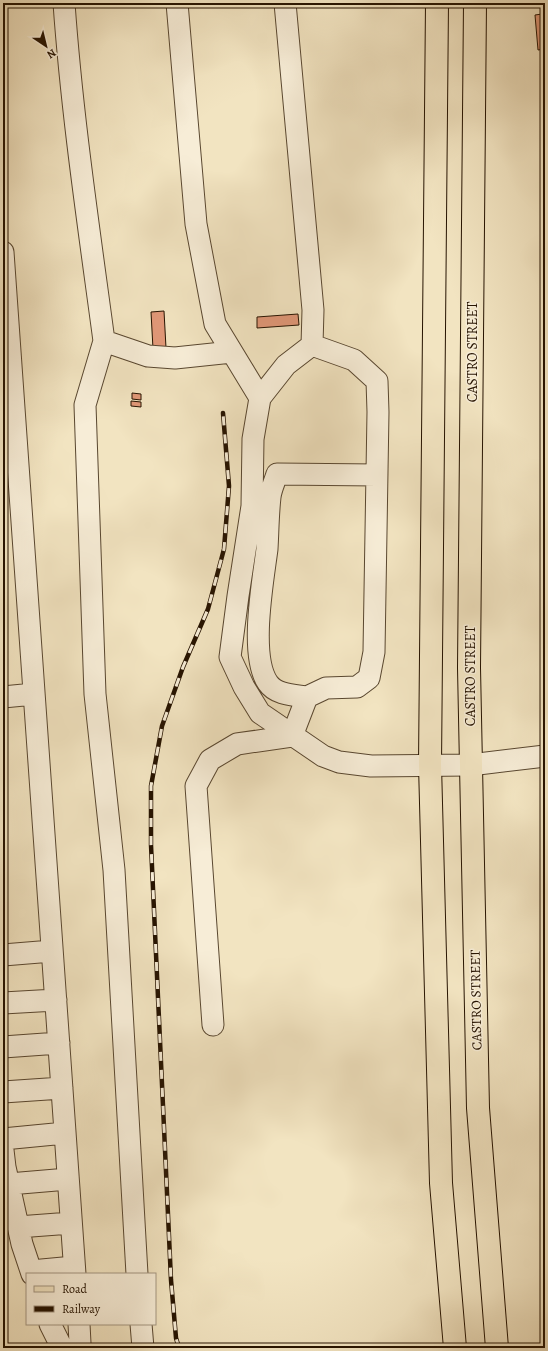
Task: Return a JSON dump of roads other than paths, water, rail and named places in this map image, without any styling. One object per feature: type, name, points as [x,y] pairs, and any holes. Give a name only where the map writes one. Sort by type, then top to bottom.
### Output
[{"type":"main road","points":[[437,3],[430,765],[441,1183],[455,1348]]},
{"type":"main road","name":"CASTRO STREET","points":[[475,3],[469,668],[470,765],[478,1108],[497,1348]]},
{"type":"street","points":[[64,3],[80,166],[104,341],[85,404],[95,694],[114,870],[137,1273]]},
{"type":"street","points":[[177,3],[196,224],[215,324],[260,398]]},
{"type":"street","points":[[284,3],[313,310],[312,345]]},
{"type":"street","points":[[3,252],[75,1271],[32,1272],[22,1244],[3,1150]]},
{"type":"street","points":[[104,341],[148,356],[168,358],[232,352]]},
{"type":"street","points":[[312,345],[286,365],[260,398],[253,439],[252,506],[230,657],[244,687],[260,713],[323,756],[340,762],[371,766],[470,765],[545,756]]},
{"type":"street","points":[[312,345],[354,360],[377,381],[377,475],[374,652],[369,678],[357,687],[326,688],[307,697],[278,692],[268,683],[262,668],[259,648],[260,600],[267,550],[270,496],[277,474],[377,475]]},
{"type":"street","points":[[3,697],[34,694]]},
{"type":"street","points":[[292,736],[307,697]]},
{"type":"street","points":[[213,1025],[196,786],[210,760],[237,744],[292,736]]},
{"type":"street","points":[[3,955],[52,951]]},
{"type":"street","points":[[3,1002],[56,1000]]},
{"type":"street","points":[[3,1047],[59,1043]]},
{"type":"street","points":[[3,1092],[62,1088]]},
{"type":"street","points":[[3,1139],[65,1133]]},
{"type":"street","points":[[9,1184],[68,1179]]},
{"type":"street","points":[[18,1227],[71,1222]]},
{"type":"street","points":[[50,1325],[62,1348]]},
{"type":"street","points":[[77,1348],[80,1343],[78,1325]]},
{"type":"street","points":[[141,1325],[143,1348]]},
{"type":"railway","points":[[179,1348],[176,1338],[171,1280],[151,845],[151,786],[162,726],[183,667],[208,609],[224,549],[229,486],[223,413]]}]
